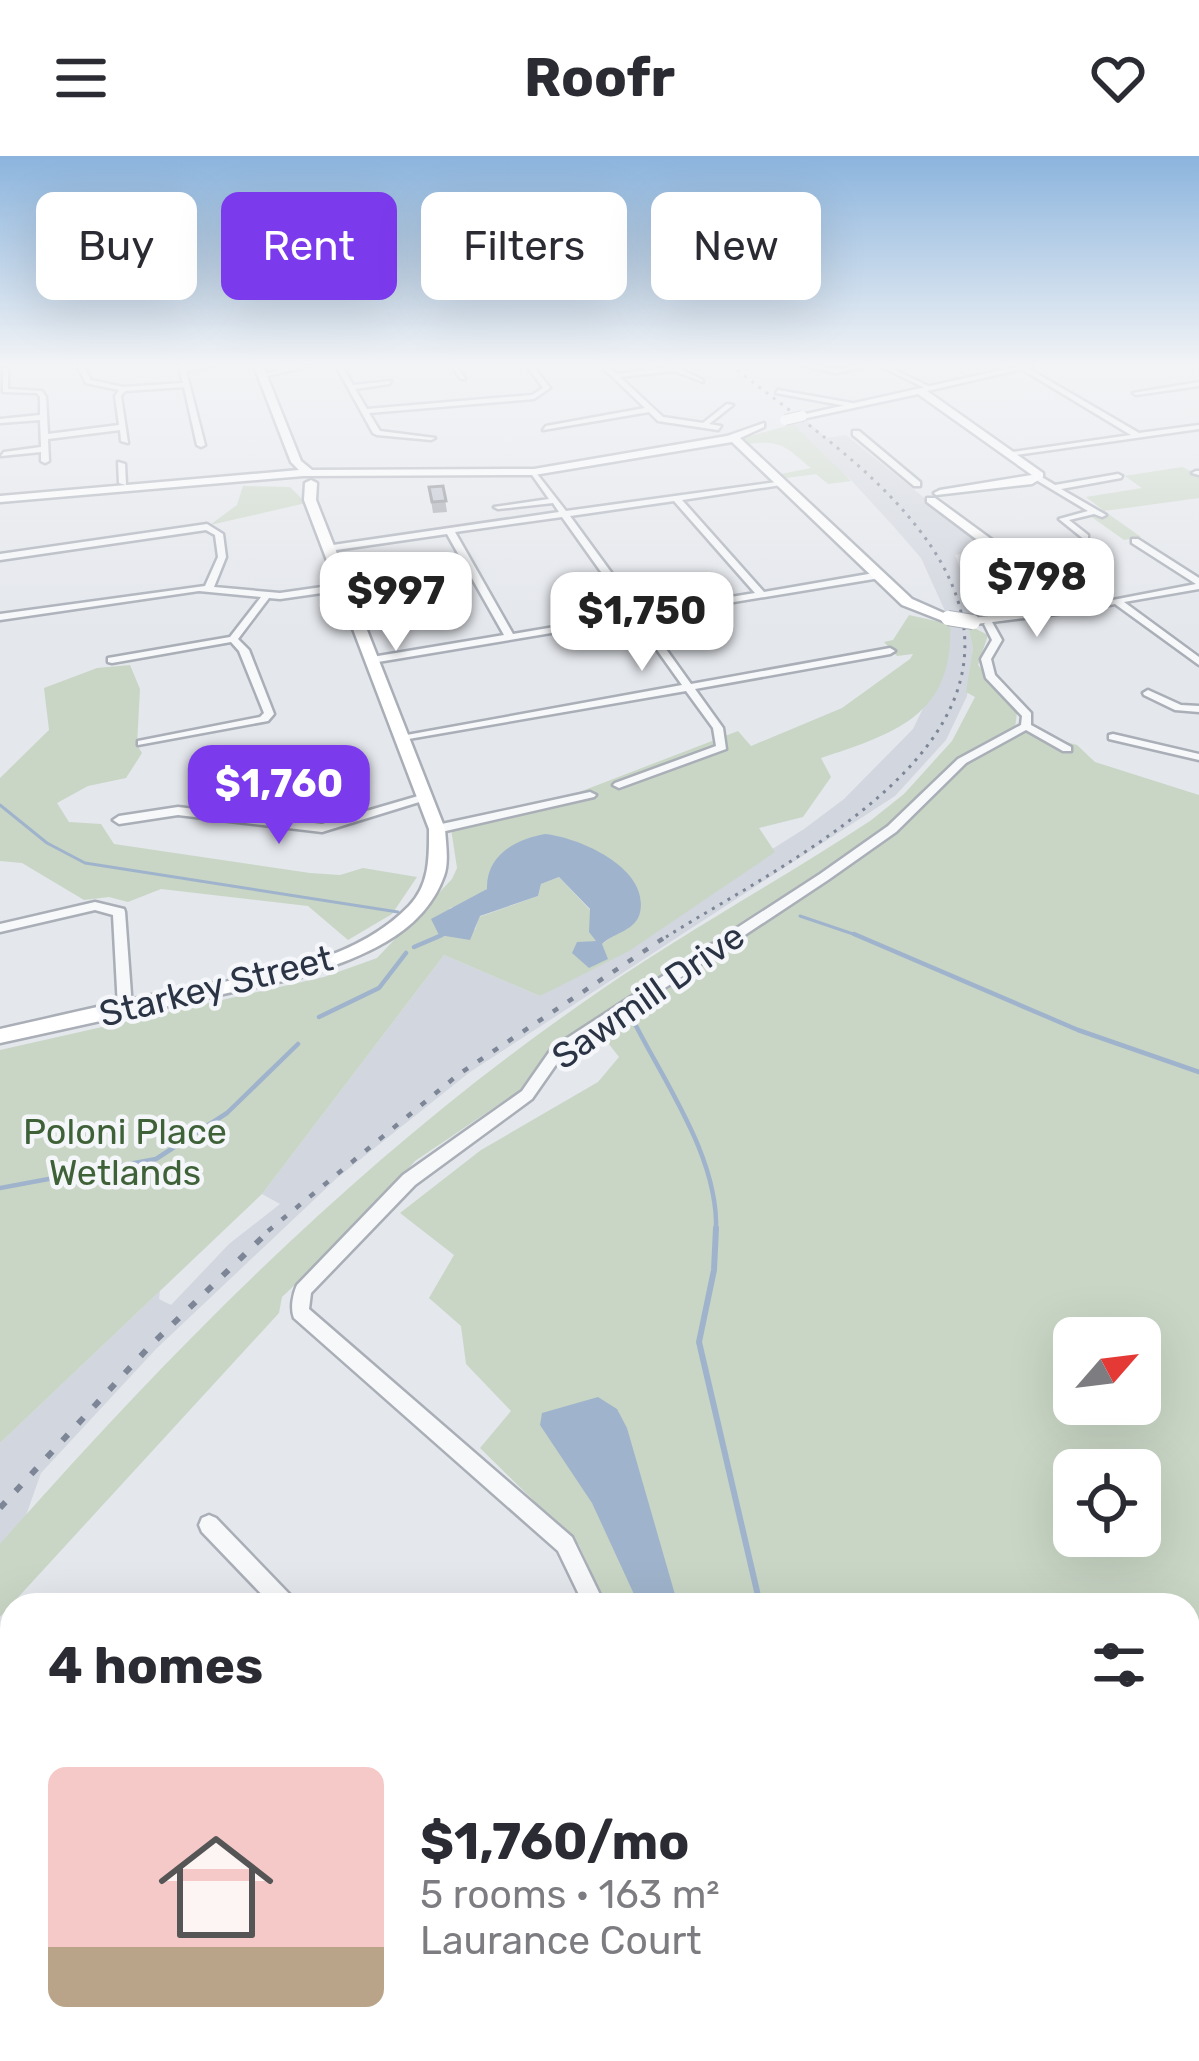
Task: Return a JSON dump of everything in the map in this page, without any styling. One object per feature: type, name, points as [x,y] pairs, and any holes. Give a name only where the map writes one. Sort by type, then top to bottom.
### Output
[{"type":"street","points":[[44,455],[44,461]]},
{"type":"street","points":[[287,455],[310,500],[437,829],[590,795]]},
{"type":"street","points":[[0,499],[294,476],[534,472],[621,455]]},
{"type":"street","points":[[755,455],[916,608],[948,618],[981,623],[1199,584]]},
{"type":"street","points":[[884,455],[1076,608]]},
{"type":"street","points":[[1013,455],[1036,471],[1037,478]]},
{"type":"street","points":[[121,464],[123,483]]},
{"type":"street","points":[[534,472],[718,728],[722,747],[716,751],[619,785]]},
{"type":"street","points":[[294,476],[311,478]]},
{"type":"street","points":[[1057,487],[1118,476]]},
{"type":"street","points":[[310,500],[311,478]]},
{"type":"street","points":[[934,494],[1037,478],[1099,514],[1063,519],[1085,537]]},
{"type":"street","points":[[328,548],[781,483]]},
{"type":"street","points":[[509,488],[521,505]]},
{"type":"street","points":[[676,498],[762,595]]},
{"type":"street","points":[[498,507],[554,501]]},
{"type":"street","points":[[0,557],[207,526],[219,534],[222,557],[209,588]]},
{"type":"street","points":[[450,531],[510,638]]},
{"type":"street","points":[[1135,541],[1199,584]]},
{"type":"street","points":[[372,660],[880,575]]},
{"type":"street","points":[[0,617],[209,588],[266,596],[343,587]]},
{"type":"street","points":[[112,660],[233,639],[266,596]]},
{"type":"street","points":[[1118,601],[1199,662]]},
{"type":"street","points":[[981,623],[997,640],[986,667],[1027,715],[1026,725],[1067,748]]},
{"type":"street","points":[[142,742],[264,719],[268,714],[261,690],[233,639]]},
{"type":"street","points":[[401,739],[890,651]]},
{"type":"street","points":[[1148,693],[1178,707],[1199,709]]},
{"type":"street","name":"Sawmill Drive","points":[[589,1593],[565,1544],[300,1312],[303,1290],[410,1180],[527,1095],[557,1052],[824,877],[892,829],[962,761],[1026,725]]},
{"type":"street","points":[[1113,737],[1199,757]]},
{"type":"street","points":[[118,820],[178,811],[322,828],[425,797]]},
{"type":"street","name":"Starkey Street","points":[[0,1036],[339,958],[394,930],[418,907],[437,875],[437,829]]},
{"type":"street","points":[[0,928],[95,906],[119,911],[125,1008]]},
{"type":"street","points":[[209,1525],[274,1593]]},
{"type":"shaded area","points":[[820,455],[871,455],[988,549],[955,555],[979,617],[946,613],[921,558],[850,479]]},
{"type":"shaded area","points":[[948,621],[968,625],[973,649],[967,696],[946,740],[895,796],[470,1072],[337,1178],[156,1349],[41,1473],[24,1521],[0,1547],[0,1443],[160,1291],[159,1299],[171,1305],[229,1244],[280,1204],[262,1194],[444,955],[540,996],[804,829],[844,799],[913,729],[942,669]]},
{"type":"green space","points":[[794,455],[824,455],[851,481],[828,484],[816,474],[786,478],[781,474],[811,468]]},
{"type":"green space","points":[[1182,467],[1199,475],[1199,498],[1104,511],[1141,537],[1124,540],[1086,513],[1103,510],[1086,497],[1142,488],[1125,476]]},
{"type":"green space","points":[[243,486],[290,487],[306,503],[210,525],[237,505]]},
{"type":"green space","name":"Poloni Place Wetlands","points":[[909,615],[950,624],[949,655],[931,700],[896,729],[821,758],[831,777],[803,817],[759,828],[775,852],[629,951],[540,996],[444,955],[262,1194],[0,1443],[0,1050],[324,977],[377,958],[452,879],[457,868],[450,822],[556,801],[738,731],[751,746],[842,708],[910,659],[913,654],[897,656],[884,642],[893,640]],"holes":[[[611,859],[638,895],[639,916],[602,944],[585,941],[597,942],[590,910],[559,877],[541,884],[538,896],[479,917],[475,930],[449,908],[465,905],[487,889]]]},
{"type":"green space","points":[[968,625],[988,635],[978,665],[1017,712],[1015,728],[1077,745],[1095,762],[1199,795],[1199,1593],[601,1593],[579,1545],[480,1448],[511,1411],[466,1364],[461,1326],[429,1298],[454,1255],[400,1213],[481,1150],[598,1082],[619,1057],[591,1021],[549,1049],[519,1091],[415,1161],[366,1218],[282,1297],[279,1313],[22,1593],[0,1593],[0,1544],[133,1398],[273,1258],[421,1126],[498,1065],[614,981],[870,821],[904,794],[952,741],[975,697],[966,692],[973,649]]},
{"type":"green space","points":[[130,665],[140,689],[137,745],[142,753],[126,778],[88,786],[57,803],[69,822],[101,824],[114,844],[310,873],[340,875],[363,868],[417,877],[392,914],[348,940],[308,906],[161,889],[128,902],[109,897],[84,900],[22,863],[0,861],[0,778],[49,730],[44,688],[97,668]]},
{"type":"water","points":[[545,834],[576,841],[610,858],[635,884],[641,899],[639,916],[602,944],[608,959],[589,968],[572,953],[577,942],[596,941],[589,932],[590,909],[559,877],[541,884],[538,896],[480,916],[470,940],[439,935],[431,919],[487,889],[492,867],[505,851]]},
{"type":"water","points":[[598,1397],[617,1409],[627,1428],[675,1593],[633,1593],[592,1503],[540,1425],[542,1413]]},
{"type":"building","points":[[443,486],[446,501],[432,502],[429,487]]},
{"type":"waterway","points":[[0,805],[47,843],[85,863],[398,912]]},
{"type":"waterway","points":[[800,916],[857,935]]},
{"type":"waterway","points":[[414,947],[442,935],[436,937]]},
{"type":"waterway","points":[[857,935],[862,937]]},
{"type":"waterway","points":[[857,935],[1078,1030],[1199,1072]]},
{"type":"waterway","points":[[319,1017],[379,988],[406,953]]},
{"type":"waterway","points":[[634,1022],[700,1150],[715,1204],[716,1229]]},
{"type":"waterway","points":[[0,1188],[156,1159],[227,1113],[298,1044]]},
{"type":"waterway","points":[[716,1229],[714,1270],[699,1342],[757,1593]]},
{"type":"railway","points":[[666,937],[847,822],[902,775],[943,722],[964,663],[957,599],[917,527],[845,455]]},
{"type":"railway","points":[[268,1231],[459,1074],[670,934]]},
{"type":"railway","points":[[0,1508],[150,1346],[272,1228]]}]
